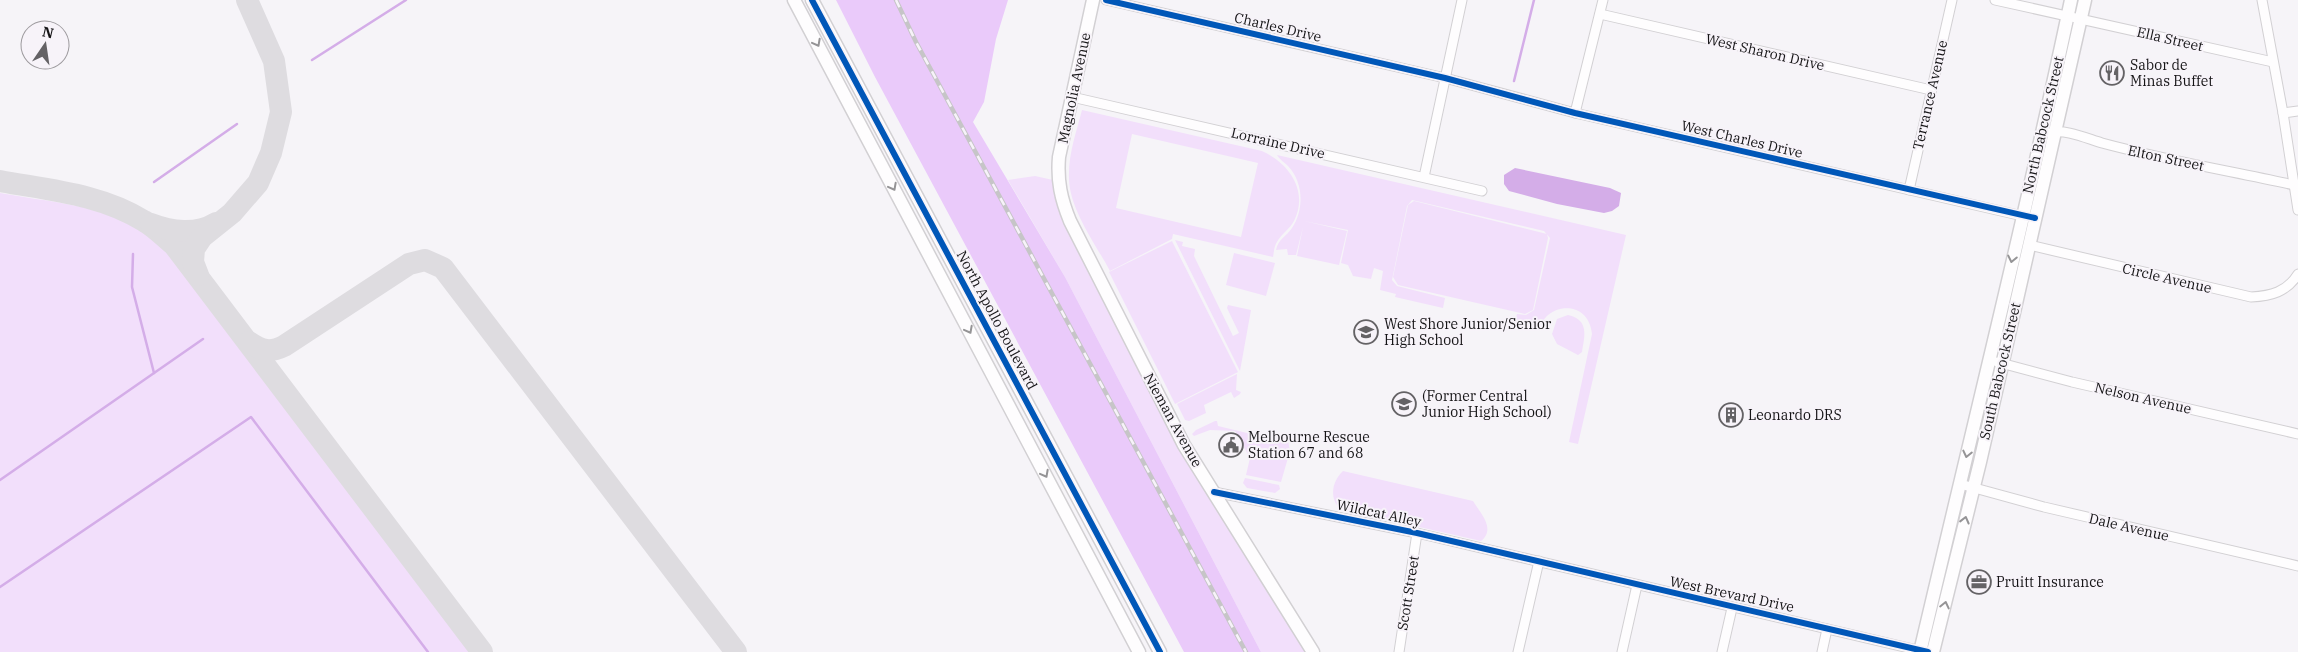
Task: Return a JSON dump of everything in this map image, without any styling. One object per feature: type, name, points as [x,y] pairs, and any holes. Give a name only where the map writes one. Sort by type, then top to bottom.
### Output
[{"type":"street","points":[[794,0],[1139,652]]},
{"type":"street","name":"North Apollo Boulevard","points":[[812,0],[1160,652]]},
{"type":"street","name":"Magnolia Avenue","points":[[1058,177],[1059,157],[1093,0]]},
{"type":"street","name":"Charles Drive","points":[[1106,0],[1445,78]]},
{"type":"street","points":[[1424,177],[1462,0]]},
{"type":"street","points":[[1575,113],[1603,0]]},
{"type":"street","name":"Terrance Avenue","points":[[1909,190],[1952,0]]},
{"type":"street","name":"Ella Street","points":[[1995,0],[2273,62]]},
{"type":"street","name":"North Babcock Street","points":[[1996,362],[2022,215],[2071,0]]},
{"type":"street","name":"North Babcock Street","points":[[2064,89],[2085,0]]},
{"type":"street","points":[[2262,0],[2298,210]]},
{"type":"street","name":"West Sharon Drive","points":[[1600,14],[1931,90]]},
{"type":"street","name":"West Charles Drive","points":[[1445,78],[1575,113],[2035,218]]},
{"type":"street","name":"South Babcock Street","points":[[1933,652],[1967,485],[1996,362],[2029,246],[2064,89]]},
{"type":"street","name":"Lorraine Drive","points":[[1072,97],[1482,191]]},
{"type":"street","points":[[2283,114],[2298,111]]},
{"type":"street","points":[[2040,137],[2054,132]]},
{"type":"street","name":"Elton Street","points":[[2054,132],[2294,185]]},
{"type":"street","name":"Nieman Avenue","points":[[1058,177],[1061,198],[1070,221],[1184,445],[1313,652]]},
{"type":"street","name":"Circle Avenue","points":[[2029,246],[2251,297],[2272,296],[2292,284],[2298,274]]},
{"type":"street","name":"Nelson Avenue","points":[[1996,362],[2298,434]]},
{"type":"street","points":[[1922,651],[1944,541],[1967,485]]},
{"type":"street","name":"Dale Avenue","points":[[1967,485],[2044,507],[2298,566]]},
{"type":"street","name":"Wildcat Alley","points":[[1214,492],[1417,533],[1538,561]]},
{"type":"street","name":"Scott Street","points":[[1399,652],[1417,533]]},
{"type":"street","points":[[1518,652],[1538,561]]},
{"type":"street","name":"West Brevard Drive","points":[[1538,561],[1637,586],[1922,651]]},
{"type":"street","points":[[1622,652],[1637,586]]},
{"type":"street","points":[[1722,652],[1732,608]]},
{"type":"street","points":[[1822,652],[1828,629]]},
{"type":"shaded area","points":[[836,0],[1008,0],[996,39],[984,102],[973,122],[1065,277],[1261,652],[1184,652],[875,77]]},
{"type":"shaded area","points":[[1082,110],[1262,151],[1272,156],[1294,179],[1299,199],[1294,221],[1276,244],[1273,257],[1173,234],[1172,239],[1110,271],[1078,214],[1070,191],[1070,161]],"holes":[[[1132,134],[1258,163],[1241,237],[1116,208]]]},
{"type":"shaded area","points":[[1277,155],[1626,235],[1578,444],[1569,442],[1592,334],[1589,322],[1583,314],[1566,308],[1550,314],[1544,319],[1541,327],[1515,320],[1517,314],[1526,315],[1534,310],[1550,238],[1544,231],[1412,200],[1407,206],[1392,280],[1397,286],[1445,298],[1443,308],[1395,297],[1396,294],[1380,290],[1383,271],[1374,268],[1371,279],[1353,276],[1348,265],[1341,263],[1348,230],[1304,221],[1347,231],[1339,265],[1297,256],[1303,227],[1296,255],[1288,255],[1287,249],[1276,250],[1278,243],[1290,231],[1296,221],[1300,205],[1297,180],[1288,166]]},
{"type":"shaded area","points":[[1515,168],[1610,188],[1621,193],[1619,206],[1612,211],[1604,213],[1557,204],[1509,191],[1504,184],[1504,175]]},
{"type":"shaded area","points":[[1035,176],[1053,180],[1180,447],[1308,652],[1261,652],[1065,277],[1008,180]]},
{"type":"shaded area","points":[[0,193],[91,209],[126,221],[142,230],[171,256],[471,652],[0,652]]},
{"type":"shaded area","points":[[1414,201],[1547,234],[1548,238],[1533,310],[1525,314],[1398,285],[1393,277],[1408,205]]},
{"type":"shaded area","points":[[1175,240],[1183,242],[1182,246],[1195,249],[1194,256],[1233,336],[1239,333],[1227,308],[1228,305],[1251,310],[1240,371]]},
{"type":"shaded area","points":[[1172,241],[1238,372],[1175,404],[1109,272]]},
{"type":"shaded area","points":[[1234,253],[1275,263],[1266,296],[1226,285]]},
{"type":"shaded area","points":[[1568,315],[1579,320],[1584,329],[1582,352],[1578,355],[1557,344],[1552,334],[1557,319]]},
{"type":"shaded area","points":[[1237,374],[1236,390],[1241,392],[1240,394],[1234,398],[1231,392],[1204,405],[1206,413],[1189,421],[1185,420],[1177,404]]},
{"type":"shaded area","points":[[1217,421],[1218,426],[1285,442],[1287,436],[1290,451],[1281,482],[1246,475],[1250,458],[1235,431],[1210,430],[1194,436],[1192,434],[1196,430]]},
{"type":"shaded area","points":[[1343,471],[1473,501],[1486,521],[1487,532],[1481,541],[1340,509],[1334,500],[1333,490],[1336,480]]},
{"type":"shaded area","points":[[1245,478],[1279,485],[1280,489],[1275,493],[1247,488],[1243,483]]},
{"type":"waterway","points":[[312,60],[406,0]]},
{"type":"waterway","points":[[1514,81],[1534,0]]},
{"type":"waterway","points":[[154,182],[237,124]]},
{"type":"waterway","points":[[133,254],[132,287],[154,373]]},
{"type":"waterway","points":[[0,480],[203,339]]},
{"type":"waterway","points":[[0,587],[251,417],[428,652]]},
{"type":"taxiway","points":[[198,275],[193,262],[194,249],[202,237],[232,213],[258,183],[271,153],[281,112],[274,61],[247,0]]},
{"type":"taxiway","points":[[0,181],[56,190],[110,205],[148,223],[174,245],[482,652]]},
{"type":"taxiway","points":[[151,224],[167,229],[192,231],[209,227],[216,223]]},
{"type":"taxiway","points":[[249,342],[266,350],[274,350],[284,346],[409,264],[425,260],[443,268],[736,652]]},
{"type":"railway","points":[[896,0],[916,42],[1246,652]]},
{"type":"cycle path","points":[[812,0],[1160,652]]},
{"type":"cycle path","points":[[1106,0],[1445,78],[1575,113],[2035,218]]},
{"type":"cycle path","points":[[1214,492],[1417,533],[1928,652]]},
{"type":"place","name":"Sabor de Minas Buffet","points":[[2112,73]]},
{"type":"place","name":"West Shore Junior/Senior High School","points":[[1366,332]]},
{"type":"place","name":"(Former Central Junior High School)","points":[[1404,404]]},
{"type":"place","name":"Leonardo DRS","points":[[1731,415]]},
{"type":"place","name":"Melbourne Rescue Station 67 and 68","points":[[1231,445]]},
{"type":"place","name":"Pruitt Insurance","points":[[1979,582]]}]
